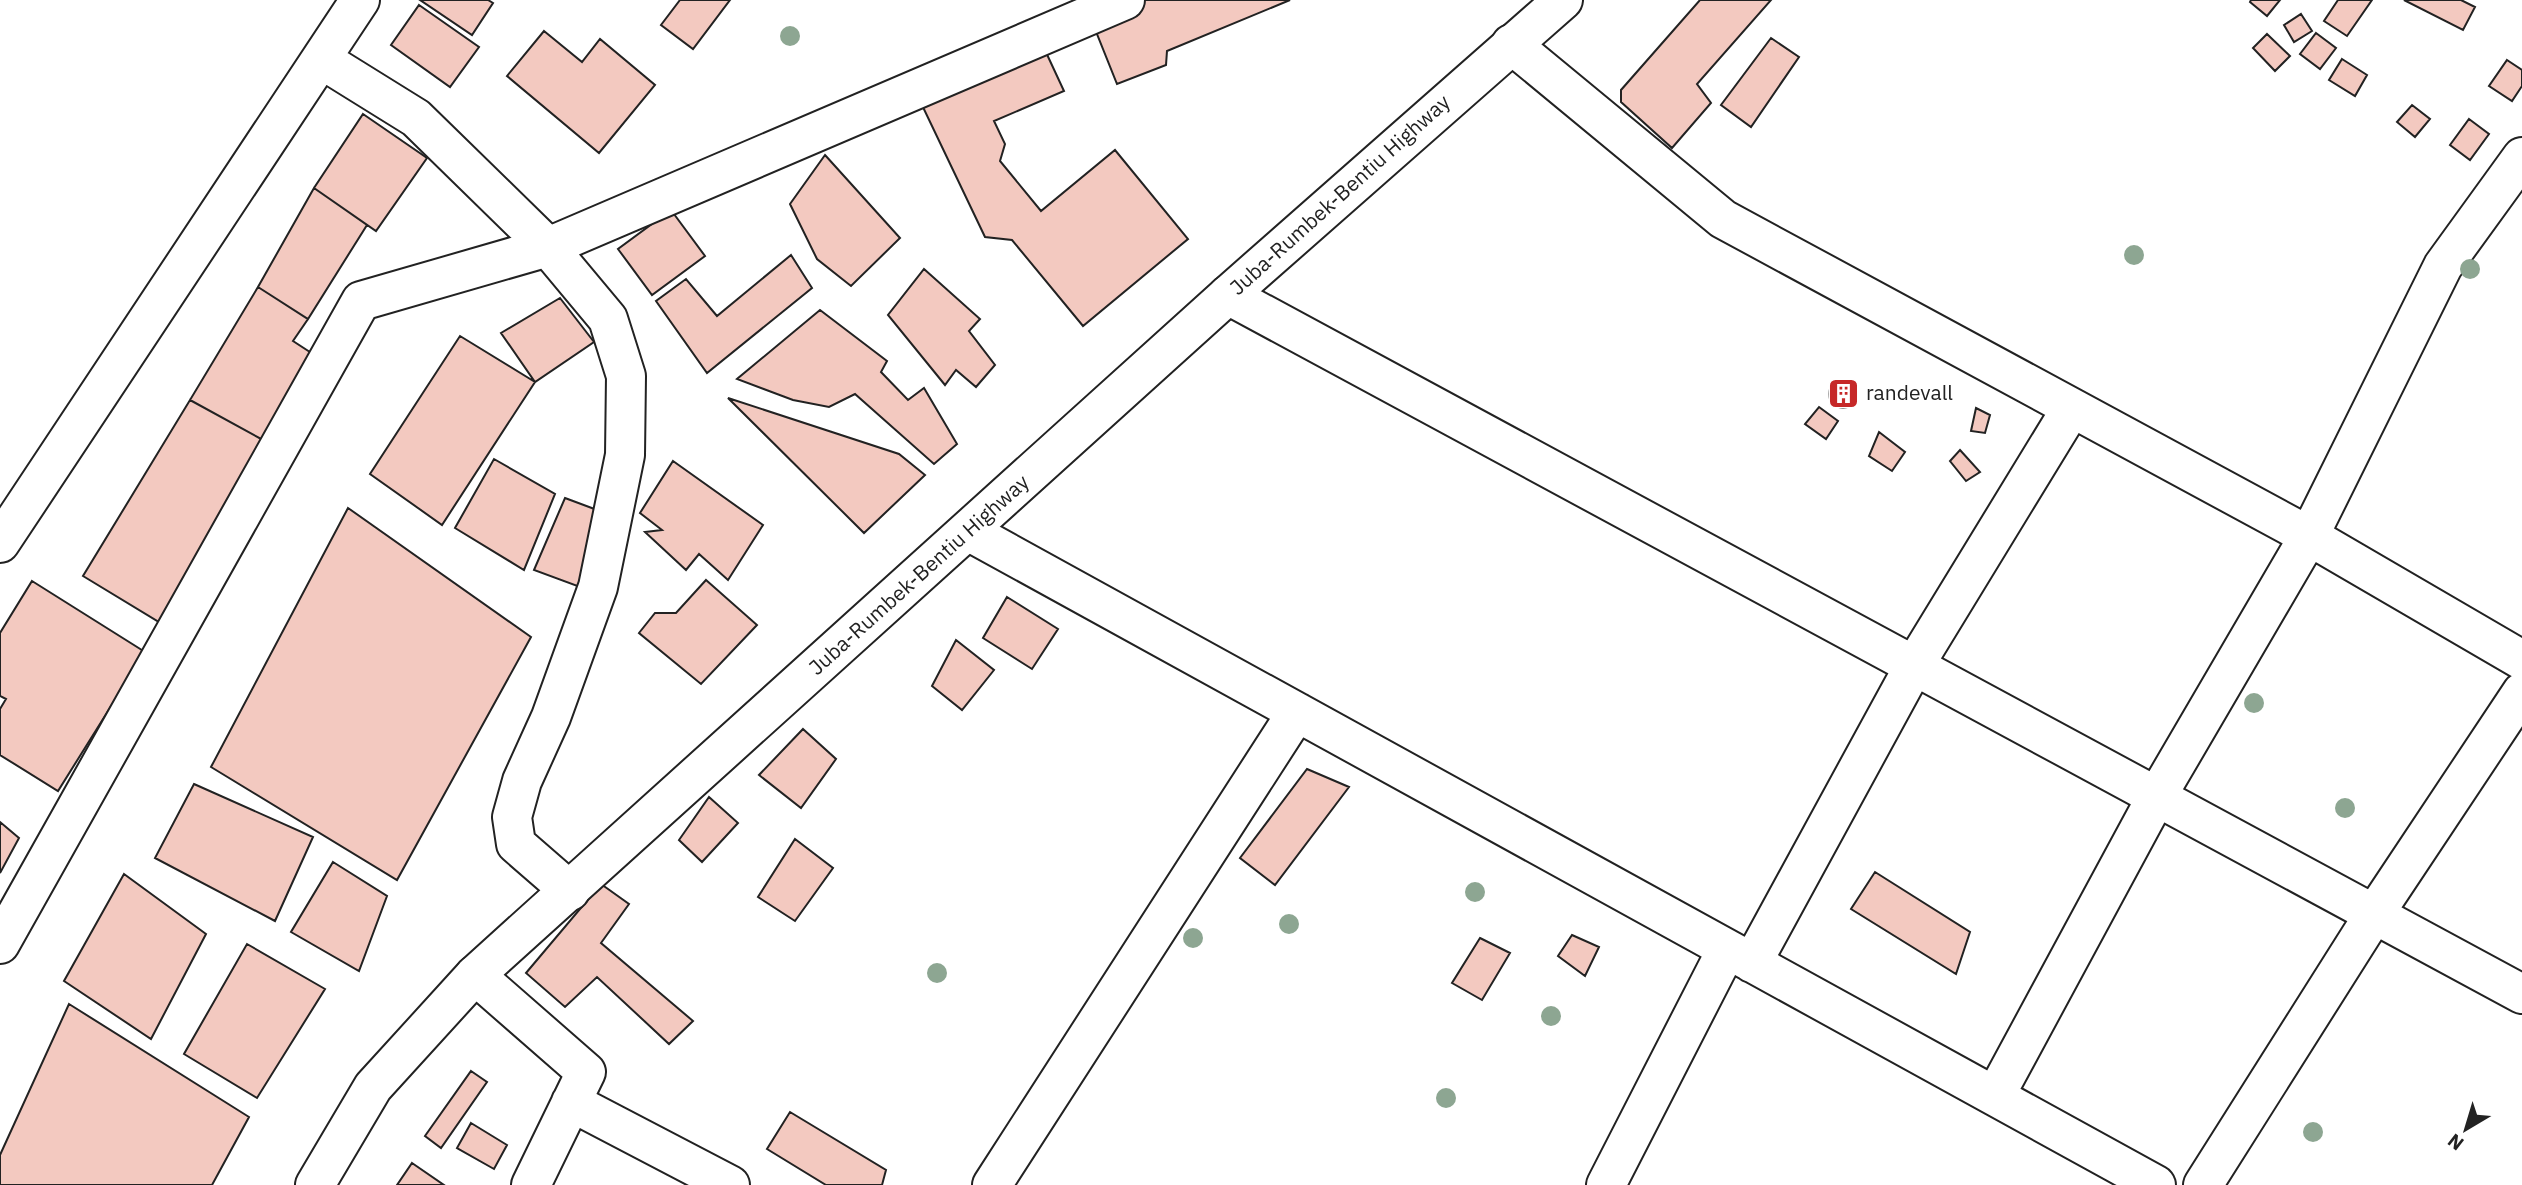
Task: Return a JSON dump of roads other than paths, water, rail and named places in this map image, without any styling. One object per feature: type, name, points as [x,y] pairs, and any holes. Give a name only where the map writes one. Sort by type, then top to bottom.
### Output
[{"type":"street","points":[[0,543],[360,0]]},
{"type":"street","points":[[0,944],[361,301],[548,247],[1125,0]]},
{"type":"street","name":"Juba-Rumbek-Bentiu Highway","points":[[315,1185],[373,1087],[475,975],[1228,295],[1563,0]]},
{"type":"street","points":[[1511,44],[1723,219],[2309,536],[2522,660]]},
{"type":"street","points":[[321,59],[416,118],[548,247],[608,319],[626,376],[625,455],[598,587],[551,717],[522,781],[512,817],[516,844],[570,891]]},
{"type":"street","points":[[1995,1096],[2157,796],[2309,536],[2443,266],[2522,157]]},
{"type":"street","points":[[1228,295],[2522,994]]},
{"type":"street","points":[[1606,1185],[1739,956],[2071,409]]},
{"type":"street","points":[[968,531],[2156,1185]]},
{"type":"street","points":[[2203,1185],[2375,913],[2522,692]]},
{"type":"street","points":[[992,1185],[1297,712]]},
{"type":"street","points":[[475,975],[586,1072],[531,1185]]},
{"type":"street","points":[[571,1102],[730,1185]]},
{"type":"place","name":"randevall","points":[[1843,393]]}]
